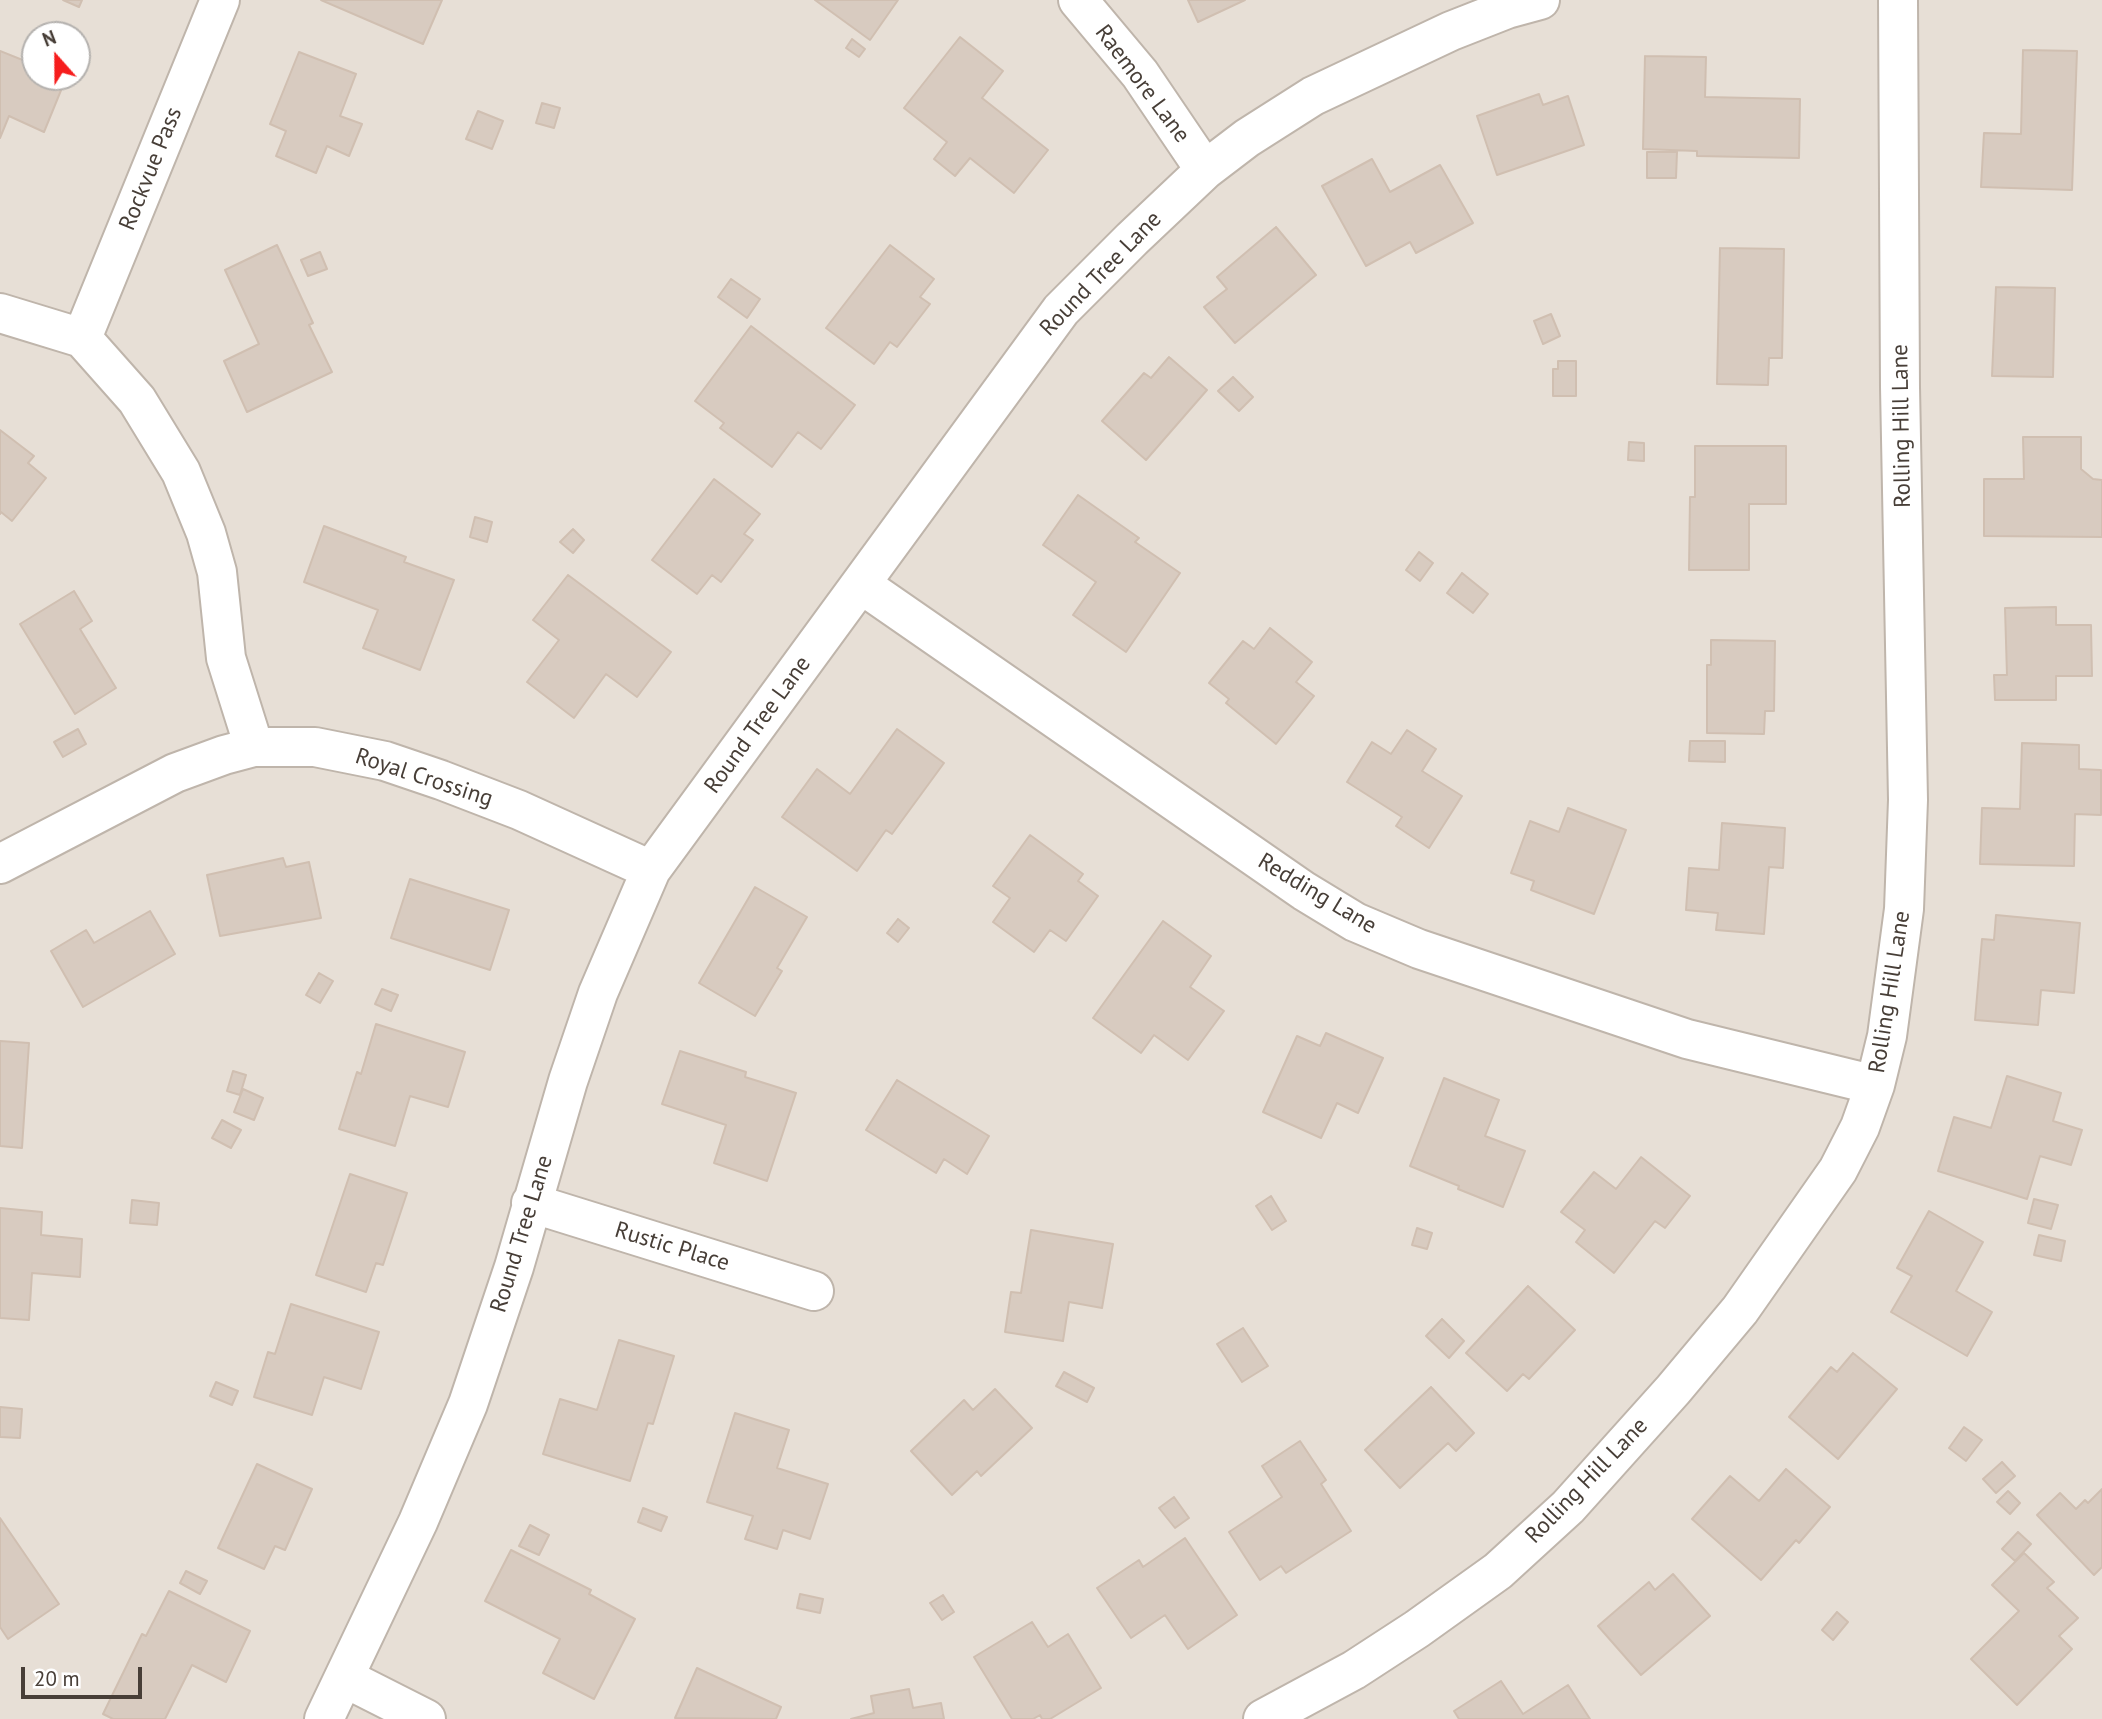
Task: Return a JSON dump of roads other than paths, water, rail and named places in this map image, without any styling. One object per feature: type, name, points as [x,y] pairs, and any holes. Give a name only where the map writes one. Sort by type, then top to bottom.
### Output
[{"type":"street","name":"Rockvue Pass","points":[[82,338],[220,0]]},
{"type":"street","name":"Raemore Lane","points":[[1077,0],[1140,75],[1205,170]]},
{"type":"street","name":"Round Tree Lane","points":[[324,1719],[418,1522],[468,1404],[514,1267],[531,1203],[598,993],[651,870],[1061,310],[1205,170],[1247,138],[1312,96],[1451,31],[1507,9],[1540,0]]},
{"type":"street","name":"Rolling Hill Lane","points":[[1263,1719],[1354,1670],[1418,1629],[1498,1571],[1568,1507],[1674,1390],[1748,1299],[1838,1170],[1860,1127],[1875,1085],[1887,1035],[1904,909],[1908,800],[1898,0]]},
{"type":"street","points":[[0,313],[82,338],[137,400],[181,472],[206,533],[218,572],[226,659],[254,747]]},
{"type":"street","name":"Redding Lane","points":[[862,585],[1304,891],[1355,922],[1419,949],[1687,1039],[1875,1085]]},
{"type":"street","name":"Royal Crossing","points":[[0,864],[175,773],[254,747],[315,747],[385,761],[441,780],[519,810],[651,870]]},
{"type":"street","name":"Rustic Place","points":[[531,1203],[814,1290]]},
{"type":"street","points":[[345,1678],[426,1719]]}]
